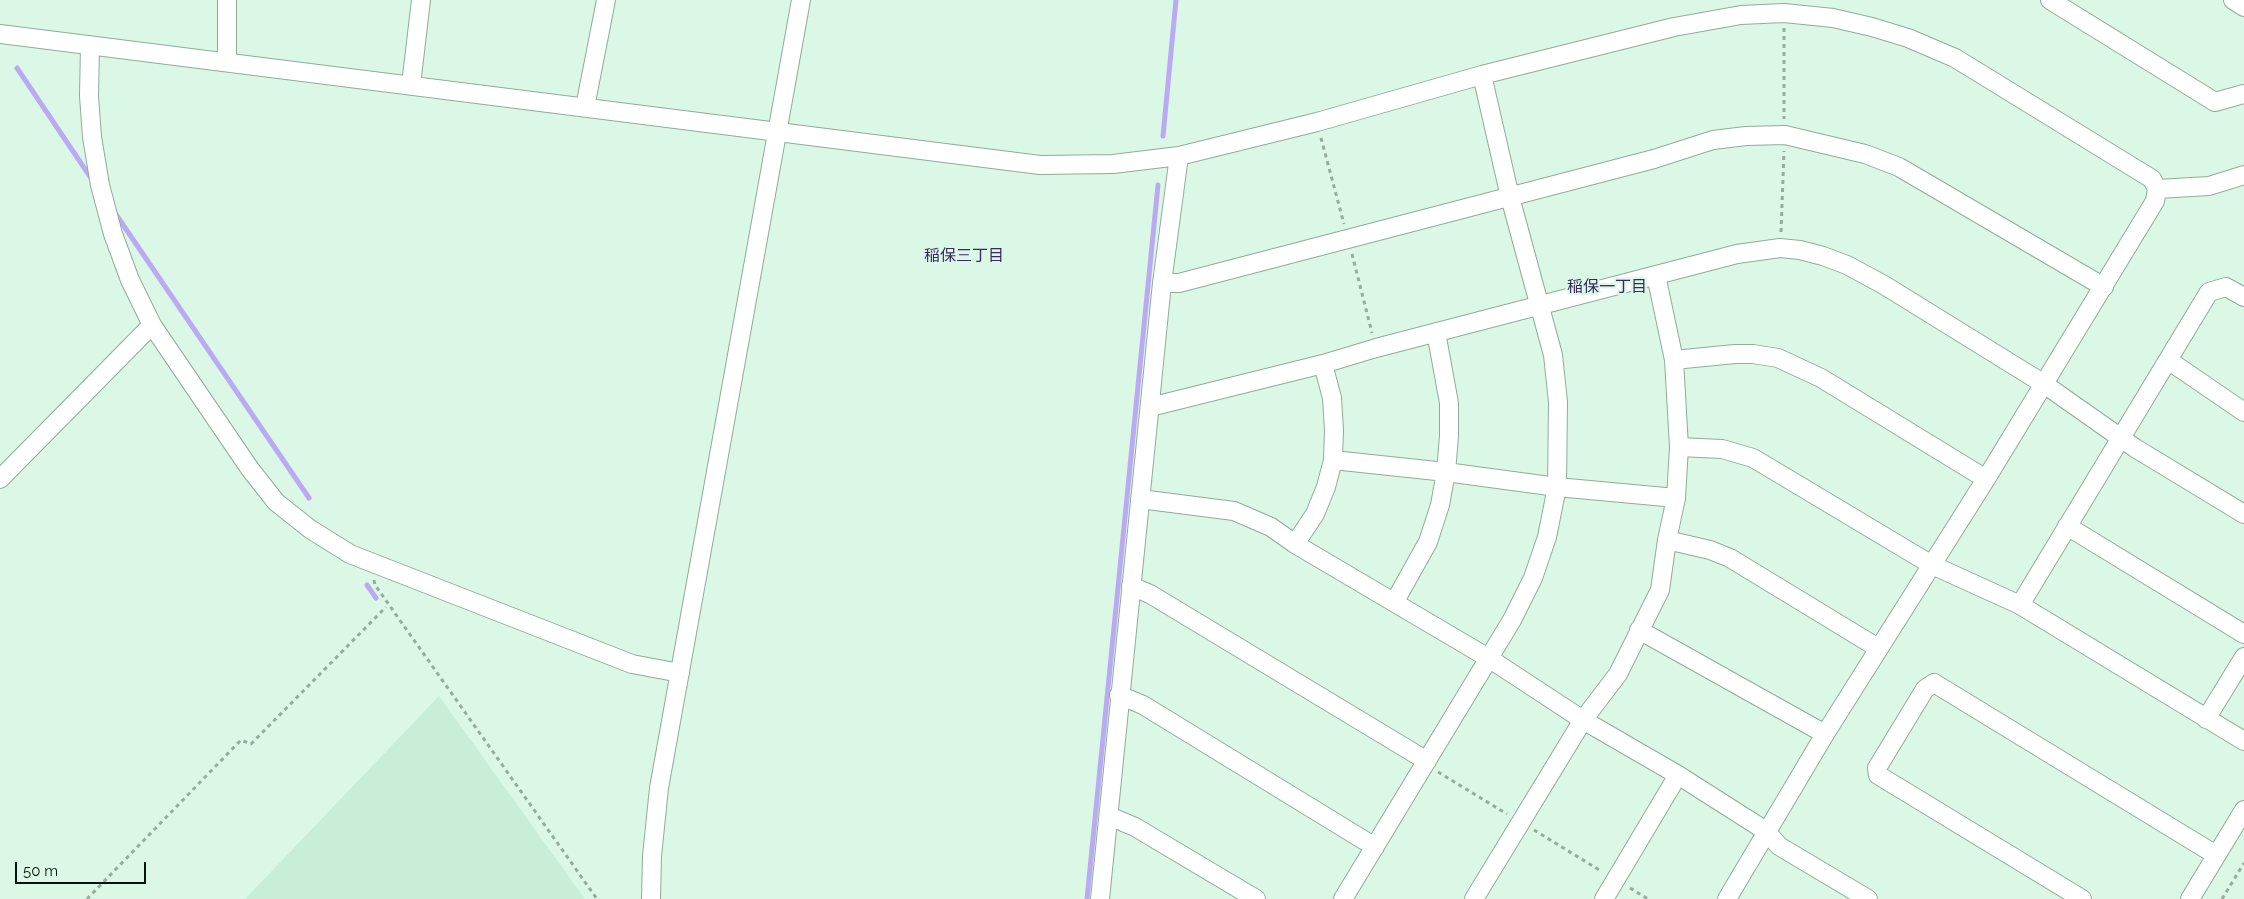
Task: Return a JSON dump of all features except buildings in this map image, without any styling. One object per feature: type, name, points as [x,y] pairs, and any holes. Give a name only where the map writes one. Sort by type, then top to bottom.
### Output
[{"type":"street","points":[[226,62],[227,0]]},
{"type":"street","points":[[412,85],[421,0]]},
{"type":"street","points":[[585,107],[606,0]]},
{"type":"street","points":[[651,899],[652,856],[659,788],[801,0]]},
{"type":"street","points":[[2050,0],[2215,102],[2244,94]]},
{"type":"street","points":[[2233,0],[2244,7]]},
{"type":"street","points":[[0,34],[776,132],[950,152],[1040,165],[1113,164],[1179,156],[1317,122],[1482,75],[1772,6],[1872,27],[1908,38],[1954,58],[2152,179],[2157,189],[2155,201],[1986,479],[1878,648],[1766,830],[1727,899]]},
{"type":"street","points":[[90,45],[91,121],[100,184],[113,234],[130,280],[152,325],[250,469],[276,502],[310,529],[350,554],[632,664],[680,673]]},
{"type":"street","points":[[1343,899],[1512,620],[1532,578],[1547,537],[1557,486],[1558,402],[1553,355],[1510,197],[1482,75]]},
{"type":"street","points":[[1162,283],[1179,283],[1654,159],[1713,140],[1746,136],[1784,135],[1865,154],[1899,167],[2104,287]]},
{"type":"street","points":[[1100,899],[1119,695],[1162,283],[1179,156]]},
{"type":"street","points":[[2157,189],[2209,186],[2244,175]]},
{"type":"street","points":[[1150,407],[1323,364],[1436,332],[1737,254],[1780,248],[1823,256],[1847,265],[1884,285],[2044,384],[2120,438],[2244,514]]},
{"type":"street","points":[[1474,899],[1583,720],[1618,674],[1660,590],[1667,540],[1676,498],[1679,447],[1674,360],[1656,275]]},
{"type":"street","points":[[2020,606],[2209,292],[2226,287],[2244,297]]},
{"type":"street","points":[[0,479],[152,325]]},
{"type":"street","points":[[1395,601],[1428,542],[1440,505],[1446,472],[1449,403],[1436,332]]},
{"type":"street","points":[[1674,360],[1734,354],[1753,354],[1778,358],[1821,378],[1986,479]]},
{"type":"street","points":[[2168,360],[2244,412]]},
{"type":"street","points":[[1296,544],[1315,514],[1326,487],[1333,460],[1332,398],[1323,364]]},
{"type":"street","points":[[1679,447],[1722,450],[1754,458],[1932,565],[2020,606],[2244,741]]},
{"type":"street","points":[[1333,460],[1676,498]]},
{"type":"street","points":[[1140,498],[1234,511],[1271,527],[1296,544],[1490,659],[1583,720],[1678,775],[1766,830],[1779,846],[1857,896]]},
{"type":"street","points":[[2067,526],[2244,634]]},
{"type":"street","points":[[1667,540],[1710,550],[1730,558],[1878,648]]},
{"type":"street","points":[[1130,586],[1150,594],[1427,761]]},
{"type":"street","points":[[1639,630],[1825,734]]},
{"type":"street","points":[[2206,719],[2244,657]]},
{"type":"street","points":[[2082,899],[1878,775],[1877,768],[1925,689],[1934,683],[2216,855]]},
{"type":"street","points":[[1119,695],[1143,705],[1375,847]]},
{"type":"street","points":[[1604,899],[1678,775]]},
{"type":"street","points":[[2190,899],[2244,810]]},
{"type":"street","points":[[1109,816],[1135,827],[1256,899]]},
{"type":"path","points":[[372,562],[375,585],[597,899]]},
{"type":"path","points":[[87,899],[241,740],[251,744],[386,607]]},
{"type":"path","points":[[2222,899],[2244,863]]},
{"type":"shaded area","points":[[439,696],[585,899],[245,899]]},
{"type":"waterway","points":[[1163,136],[1176,0]]},
{"type":"waterway","points":[[17,68],[93,181]]},
{"type":"waterway","points":[[1087,899],[1158,185]]},
{"type":"waterway","points":[[115,213],[309,498]]},
{"type":"waterway","points":[[367,585],[376,598]]},
{"type":"district","name":"稲保三丁目","points":[[964,256]]},
{"type":"district","name":"稲保一丁目","points":[[1607,287]]}]
